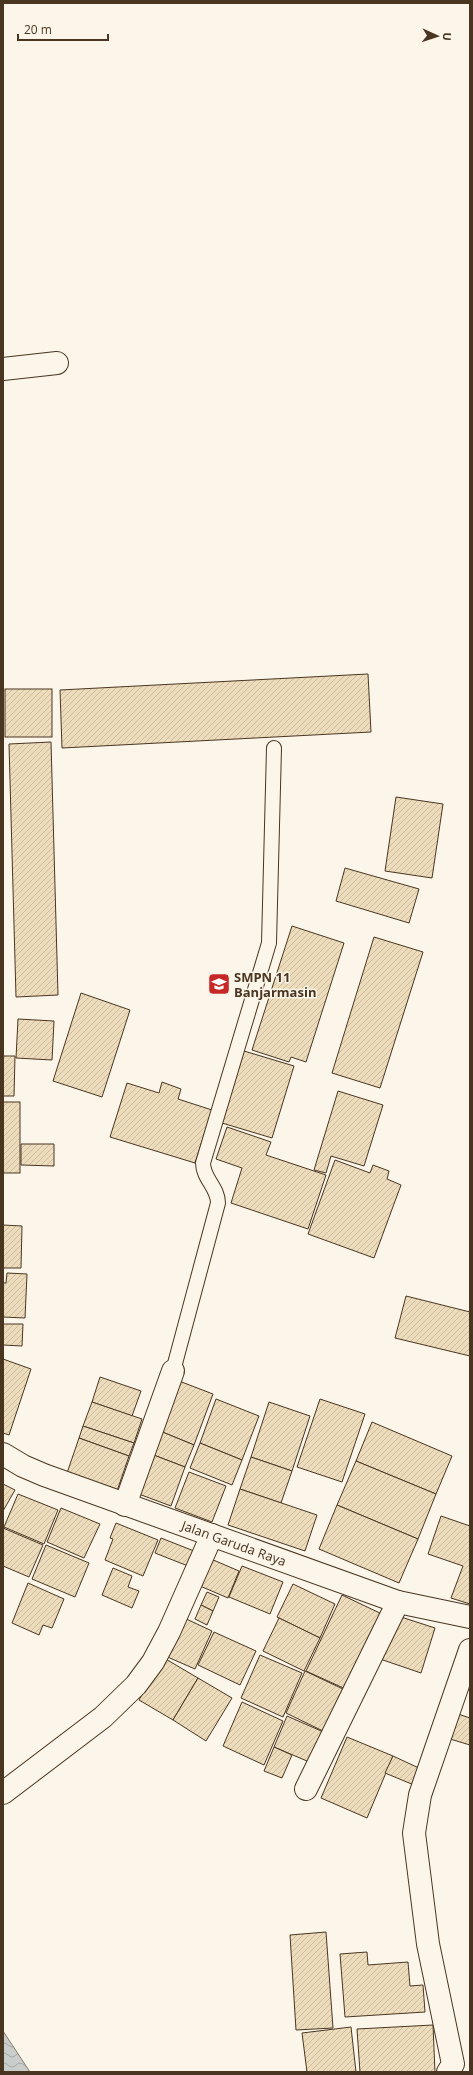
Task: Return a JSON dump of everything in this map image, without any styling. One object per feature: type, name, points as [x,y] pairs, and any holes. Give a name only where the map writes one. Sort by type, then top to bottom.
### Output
[{"type":"street","points":[[3,369],[57,363]]},
{"type":"street","points":[[125,1505],[174,1371]]},
{"type":"street","name":"Jalan Garuda Raya","points":[[3,1454],[23,1466],[44,1475],[398,1602],[470,1617]]},
{"type":"street","points":[[3,1794],[103,1717],[136,1685],[153,1662],[169,1632],[212,1535]]},
{"type":"street","points":[[306,1789],[398,1602]]},
{"type":"street","points":[[448,2072],[453,2064],[428,1944],[414,1833],[420,1795],[470,1650]]},
{"type":"lane","points":[[174,1371],[218,1203],[216,1190],[203,1170],[203,1163],[269,943],[274,748]]},
{"type":"water","points":[[3,2031],[30,2072],[3,2072]]},
{"type":"building","points":[[368,674],[371,732],[62,748],[60,690]]},
{"type":"building","points":[[5,689],[52,689],[52,737],[5,737]]},
{"type":"building","points":[[51,742],[58,995],[16,997],[9,744]]},
{"type":"building","points":[[396,797],[443,804],[432,878],[385,871]]},
{"type":"building","points":[[345,868],[419,889],[409,923],[336,901]]},
{"type":"building","points":[[292,926],[344,943],[306,1062],[291,1057],[289,1062],[252,1050]]},
{"type":"building","points":[[374,937],[423,952],[380,1088],[332,1073]]},
{"type":"building","points":[[81,993],[130,1010],[102,1097],[53,1081]]},
{"type":"building","points":[[18,1019],[54,1021],[52,1060],[16,1058]]},
{"type":"building","points":[[244,1051],[294,1066],[272,1138],[222,1123]]},
{"type":"building","points":[[3,1056],[15,1056],[14,1096],[3,1096]]},
{"type":"building","points":[[162,1082],[181,1089],[178,1099],[212,1110],[195,1163],[110,1137],[127,1083],[159,1093]]},
{"type":"building","points":[[338,1091],[383,1105],[364,1166],[331,1156],[326,1173],[314,1170]]},
{"type":"building","points":[[3,1102],[20,1102],[20,1173],[3,1173]]},
{"type":"building","points":[[227,1127],[271,1142],[266,1155],[326,1175],[308,1229],[231,1203],[242,1168],[216,1159]]},
{"type":"building","points":[[21,1144],[54,1144],[54,1166],[21,1165]]},
{"type":"building","points":[[335,1160],[370,1173],[373,1165],[389,1171],[387,1179],[401,1185],[374,1258],[308,1234]]},
{"type":"building","points":[[3,1225],[22,1226],[21,1268],[3,1268]]},
{"type":"building","points":[[7,1273],[27,1274],[25,1318],[3,1317],[3,1283],[6,1283]]},
{"type":"building","points":[[406,1296],[470,1312],[470,1356],[395,1338]]},
{"type":"building","points":[[3,1324],[23,1324],[22,1346],[3,1345]]},
{"type":"building","points":[[3,1359],[31,1369],[9,1435],[3,1433]]},
{"type":"building","points":[[100,1377],[141,1391],[132,1416],[92,1402]]},
{"type":"building","points":[[179,1381],[213,1394],[194,1445],[160,1431]]},
{"type":"building","points":[[216,1399],[259,1416],[242,1460],[200,1443]]},
{"type":"building","points":[[320,1399],[365,1414],[342,1482],[297,1467]]},
{"type":"building","points":[[92,1402],[142,1419],[134,1443],[83,1426]]},
{"type":"building","points":[[269,1402],[310,1416],[292,1471],[251,1457]]},
{"type":"building","points":[[372,1422],[452,1456],[436,1494],[356,1461]]},
{"type":"building","points":[[83,1426],[134,1443],[129,1456],[79,1438]]},
{"type":"building","points":[[160,1431],[194,1445],[185,1467],[151,1454]]},
{"type":"building","points":[[79,1438],[129,1456],[116,1494],[66,1476]]},
{"type":"building","points":[[200,1443],[242,1460],[232,1485],[190,1468]]},
{"type":"building","points":[[151,1454],[185,1467],[171,1506],[136,1493]]},
{"type":"building","points":[[251,1457],[292,1471],[281,1503],[240,1489]]},
{"type":"building","points":[[356,1461],[436,1494],[418,1539],[337,1505]]},
{"type":"building","points":[[189,1472],[226,1486],[212,1522],[175,1508]]},
{"type":"building","points":[[3,1484],[15,1490],[3,1511]]},
{"type":"building","points":[[240,1489],[317,1515],[305,1551],[228,1525]]},
{"type":"building","points":[[18,1494],[58,1510],[44,1544],[4,1527]]},
{"type":"building","points":[[337,1505],[418,1539],[399,1583],[319,1549]]},
{"type":"building","points":[[61,1508],[100,1524],[84,1558],[47,1542]]},
{"type":"building","points":[[441,1516],[470,1526],[470,1604],[451,1598],[463,1566],[428,1554]]},
{"type":"building","points":[[116,1523],[158,1540],[143,1576],[105,1560],[113,1539],[110,1538]]},
{"type":"building","points":[[3,1528],[43,1545],[29,1577],[3,1566]]},
{"type":"building","points":[[161,1538],[194,1551],[188,1566],[155,1553]]},
{"type":"building","points":[[46,1545],[89,1563],[75,1597],[32,1579]]},
{"type":"building","points":[[204,1556],[239,1571],[228,1598],[193,1583]]},
{"type":"building","points":[[242,1566],[283,1582],[270,1614],[229,1597]]},
{"type":"building","points":[[113,1568],[132,1576],[128,1587],[139,1591],[132,1608],[102,1595]]},
{"type":"building","points":[[28,1583],[64,1599],[52,1628],[43,1625],[39,1635],[12,1623]]},
{"type":"building","points":[[293,1584],[335,1604],[320,1638],[277,1617]]},
{"type":"building","points":[[207,1592],[219,1597],[213,1611],[201,1605]]},
{"type":"building","points":[[342,1595],[386,1616],[350,1691],[306,1671]]},
{"type":"building","points":[[201,1605],[213,1611],[207,1625],[195,1619]]},
{"type":"building","points":[[180,1616],[212,1631],[195,1669],[163,1655]]},
{"type":"building","points":[[398,1616],[435,1628],[421,1673],[380,1659]]},
{"type":"building","points":[[279,1618],[320,1638],[304,1671],[263,1651]]},
{"type":"building","points":[[214,1632],[256,1651],[240,1685],[198,1665]]},
{"type":"building","points":[[260,1655],[302,1673],[283,1717],[241,1698]]},
{"type":"building","points":[[164,1658],[198,1678],[173,1720],[139,1700]]},
{"type":"building","points":[[305,1671],[343,1689],[323,1731],[286,1713]]},
{"type":"building","points":[[198,1678],[232,1698],[206,1741],[173,1720]]},
{"type":"building","points":[[242,1702],[283,1721],[264,1765],[223,1746]]},
{"type":"building","points":[[458,1714],[470,1718],[470,1745],[450,1739]]},
{"type":"building","points":[[287,1716],[328,1734],[314,1764],[274,1747]]},
{"type":"building","points":[[347,1737],[393,1756],[367,1818],[321,1798]]},
{"type":"building","points":[[274,1747],[292,1755],[282,1778],[264,1771]]},
{"type":"building","points":[[393,1756],[421,1769],[414,1785],[385,1773]]},
{"type":"building","points":[[326,1932],[333,2028],[296,2030],[290,1935]]},
{"type":"building","points":[[367,1952],[368,1965],[408,1962],[410,1986],[423,1985],[425,2012],[345,2017],[340,1954]]},
{"type":"building","points":[[433,2025],[435,2072],[360,2072],[357,2029]]},
{"type":"building","points":[[351,2027],[356,2072],[307,2072],[302,2033]]},
{"type":"place","name":"SMPN 11 Banjarmasin","points":[[219,984]]}]
